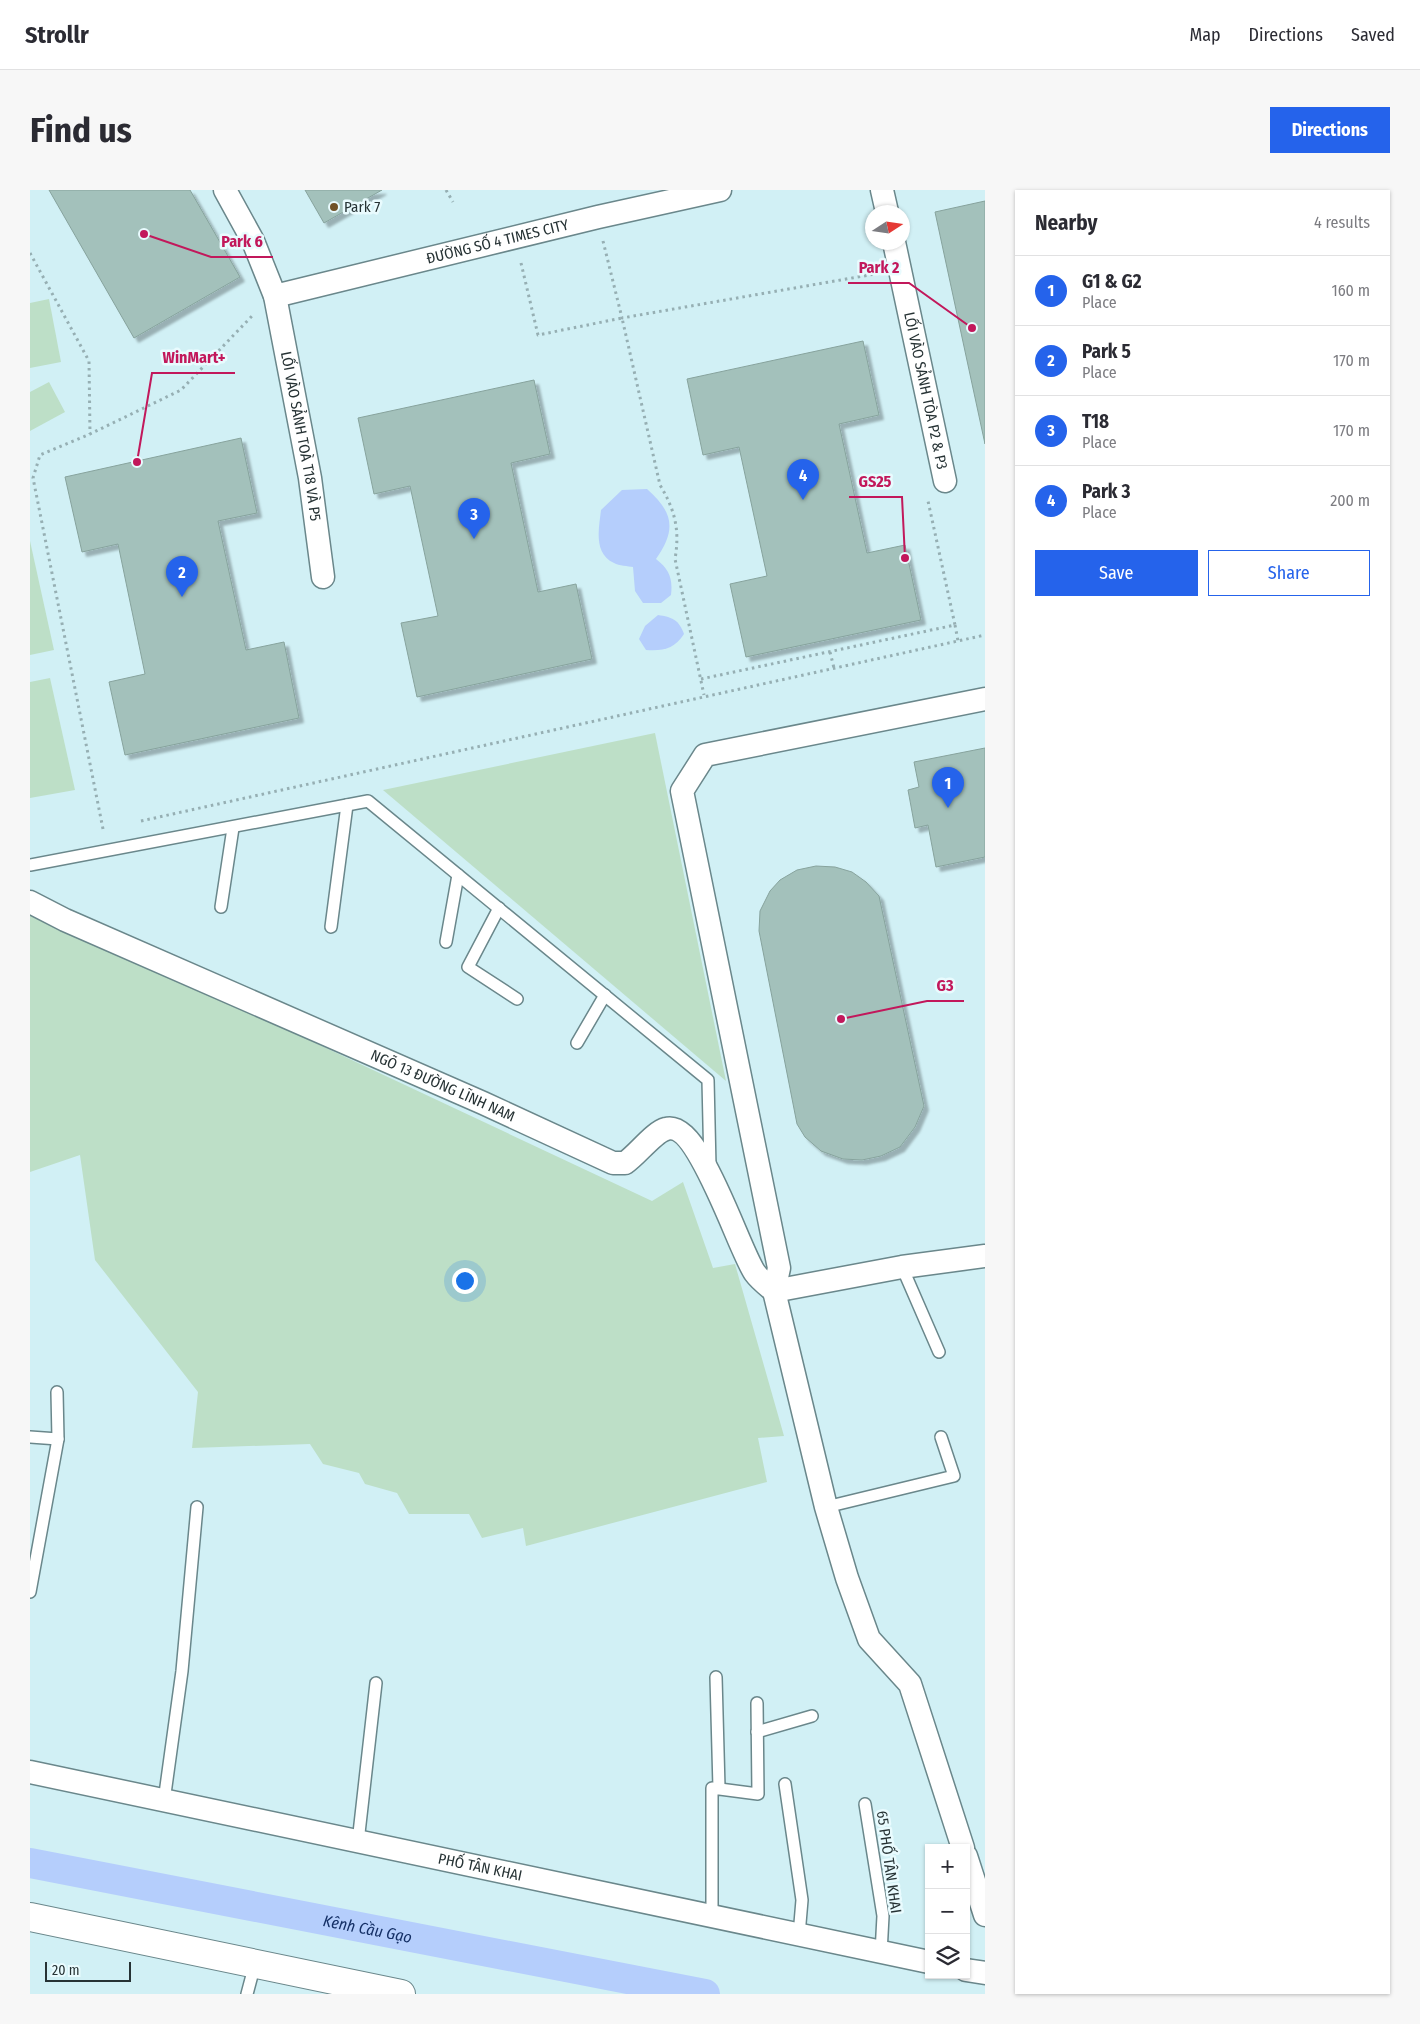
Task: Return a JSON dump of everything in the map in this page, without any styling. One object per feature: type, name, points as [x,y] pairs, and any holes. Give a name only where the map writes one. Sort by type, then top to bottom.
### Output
[{"type":"street","name":"LỐI VÀO SẢNH TOÀ T18 VÀ P5","points":[[225,190],[253,241],[275,296],[310,478],[323,577]]},
{"type":"street","name":"ĐƯỜNG SỐ 4 TIMES CITY","points":[[275,296],[598,217],[720,190]]},
{"type":"street","points":[[882,190],[885,205]]},
{"type":"street","name":"LỐI VÀO SẢNH TÒA P2 & P3","points":[[896,250],[945,481]]},
{"type":"street","points":[[963,1844],[910,1684],[869,1639],[847,1578],[826,1507],[774,1291],[779,1268],[682,791],[704,755],[985,699]]},
{"type":"street","name":"NGÕ 13 ĐƯỜNG LĨNH NAM","points":[[30,902],[57,916],[483,1103],[613,1163],[625,1163],[667,1128],[677,1130],[684,1135],[710,1173],[755,1273],[774,1291]]},
{"type":"street","points":[[774,1291],[902,1268],[983,1258]]},
{"type":"street","name":"PHỐ TÂN KHAI","points":[[30,1772],[712,1918],[925,1961]]},
{"type":"street","points":[[970,1868],[985,1915]]},
{"type":"street","points":[[30,1917],[401,1994]]},
{"type":"street","points":[[970,1971],[985,1973]]},
{"type":"lane","points":[[30,865],[368,801],[708,1080],[710,1173]]},
{"type":"lane","points":[[331,927],[347,805]]},
{"type":"lane","points":[[221,907],[233,828]]},
{"type":"lane","points":[[446,942],[458,875]]},
{"type":"lane","points":[[499,908],[468,967],[518,999]]},
{"type":"lane","points":[[577,1044],[605,995]]},
{"type":"lane","points":[[902,1268],[939,1352]]},
{"type":"lane","points":[[30,1592],[58,1438],[57,1392]]},
{"type":"lane","points":[[30,1437],[58,1438]]},
{"type":"lane","points":[[826,1507],[954,1476],[941,1437]]},
{"type":"lane","points":[[164,1801],[182,1671],[197,1507]]},
{"type":"lane","points":[[716,1677],[719,1788]]},
{"type":"lane","points":[[358,1842],[376,1683]]},
{"type":"lane","points":[[712,1918],[712,1788],[758,1794],[757,1703]]},
{"type":"lane","points":[[757,1732],[812,1716]]},
{"type":"lane","points":[[785,1784],[802,1900],[799,1935]]},
{"type":"lane","name":"65 PHỐ TÂN KHAI","points":[[865,1804],[883,1916],[881,1953]]},
{"type":"lane","points":[[247,1994],[255,1964]]},
{"type":"path","points":[[446,190],[453,202]]},
{"type":"path","points":[[598,217],[660,485],[671,502],[679,537],[675,559],[704,695]]},
{"type":"path","points":[[515,238],[538,335],[622,318],[879,273]]},
{"type":"path","points":[[30,253],[89,361],[90,434]]},
{"type":"path","points":[[112,827],[102,830],[32,478],[40,455],[90,434],[181,390],[259,308],[275,296]]},
{"type":"path","points":[[928,500],[958,641]]},
{"type":"path","points":[[700,679],[955,625]]},
{"type":"path","points":[[131,823],[704,695],[985,635]]},
{"type":"path","points":[[830,652],[834,668]]},
{"type":"green space","points":[[49,299],[61,362],[30,368],[30,303]]},
{"type":"green space","points":[[49,382],[65,412],[30,431],[30,392]]},
{"type":"green space","points":[[30,541],[54,650],[30,655]]},
{"type":"green space","points":[[50,678],[75,790],[30,798],[30,682]]},
{"type":"green space","points":[[655,733],[726,1081],[383,790]]},
{"type":"green space","points":[[30,909],[652,1201],[683,1182],[713,1268],[735,1264],[784,1436],[758,1438],[767,1482],[526,1546],[523,1528],[482,1538],[469,1514],[409,1514],[397,1493],[365,1484],[359,1473],[323,1464],[310,1444],[192,1448],[198,1392],[95,1260],[80,1155],[30,1172]]},
{"type":"water","points":[[647,489],[662,505],[669,521],[667,539],[656,559],[667,570],[671,579],[671,595],[661,603],[643,603],[635,591],[633,567],[616,564],[607,559],[600,547],[599,539],[601,510],[622,490]]},
{"type":"water","points":[[658,615],[674,620],[680,625],[684,634],[676,643],[668,648],[646,650],[639,639],[645,626]]},
{"type":"building","points":[[49,190],[190,190],[240,277],[134,338]]},
{"type":"building","name":"Park 7","points":[[305,190],[382,190],[324,223]]},
{"type":"building","points":[[985,201],[985,444],[935,212]]},
{"type":"building","points":[[863,341],[879,415],[839,424],[867,553],[905,545],[921,620],[746,657],[730,584],[767,576],[739,447],[703,455],[687,379]]},
{"type":"building","points":[[534,380],[550,454],[511,463],[538,592],[576,584],[592,659],[417,697],[401,623],[438,616],[410,486],[374,494],[358,418]]},
{"type":"building","points":[[241,438],[257,513],[218,521],[246,650],[284,642],[299,718],[125,755],[109,682],[145,674],[118,544],[82,552],[65,477]]},
{"type":"building","points":[[985,748],[985,857],[936,867],[928,825],[915,828],[908,790],[919,787],[914,762]]},
{"type":"building","points":[[816,866],[835,867],[852,872],[866,882],[879,896],[924,1106],[915,1127],[900,1147],[881,1156],[862,1160],[843,1159],[821,1151],[805,1137],[797,1124],[759,931],[760,911],[770,891],[780,880],[797,870]]},
{"type":"waterway","name":"Kênh Cầu Gạo","points":[[30,1863],[705,1994]]},
{"type":"place","name":"Park 7","points":[[334,207]]},
{"type":"place","name":"Park 6","points":[[144,234]]},
{"type":"place","name":"Park 2","points":[[972,328]]},
{"type":"place","name":"WinMart+","points":[[137,462]]},
{"type":"place","name":"Park 3","points":[[803,500]]},
{"type":"place","name":"T18","points":[[474,539]]},
{"type":"place","name":"GS25","points":[[905,558]]},
{"type":"place","name":"Park 5","points":[[182,597]]},
{"type":"place","name":"G1 & G2","points":[[948,808]]},
{"type":"place","name":"G3","points":[[841,1019]]}]
